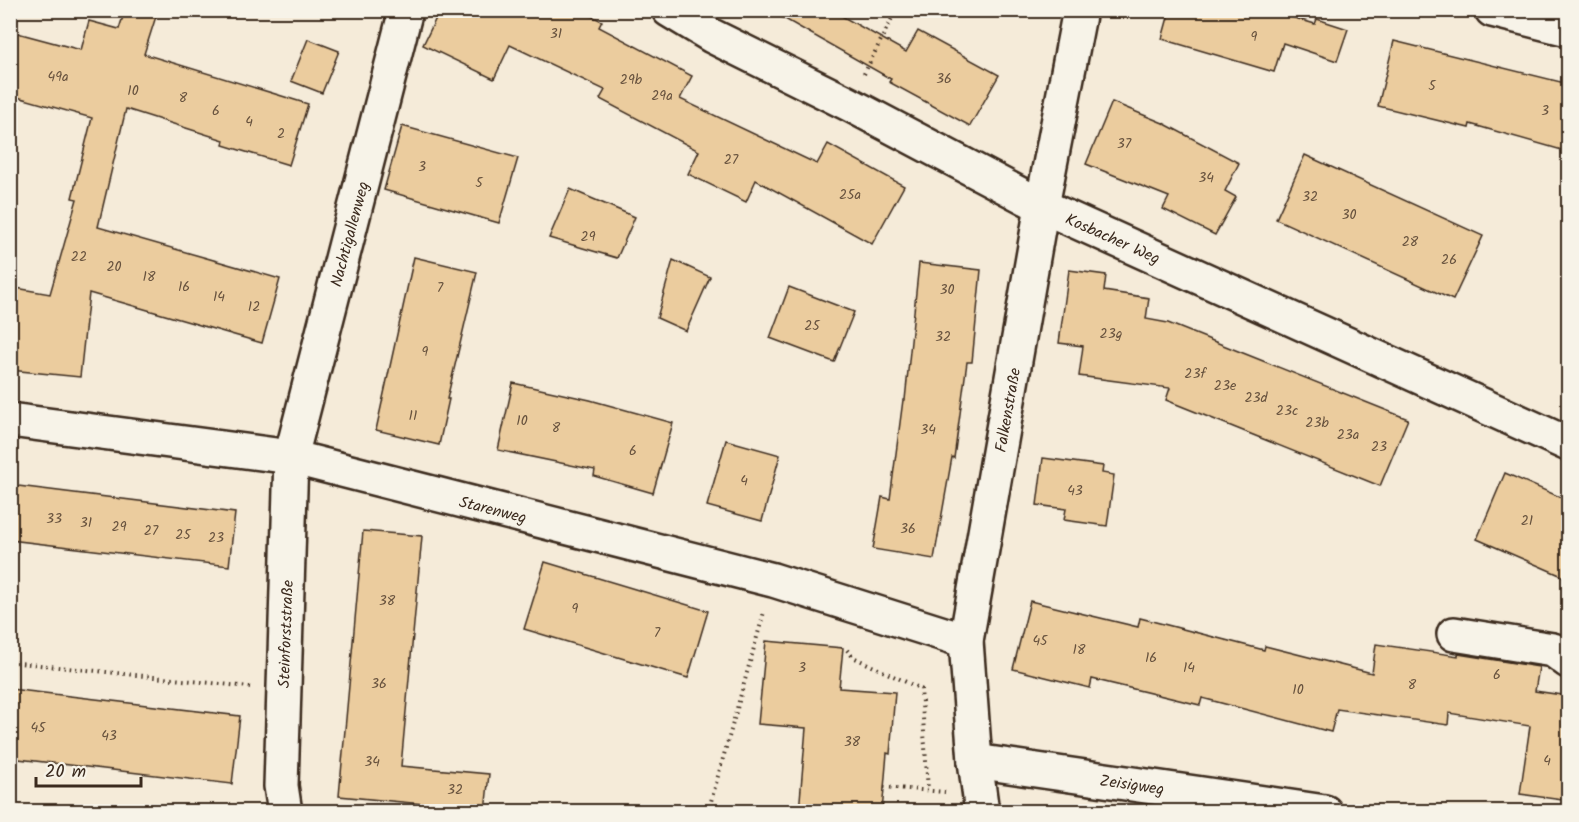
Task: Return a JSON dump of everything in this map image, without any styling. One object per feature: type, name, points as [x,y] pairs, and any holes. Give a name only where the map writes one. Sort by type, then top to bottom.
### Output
[{"type":"street","name":"Nachtigallenweg","points":[[291,457],[406,10]]},
{"type":"street","name":"Kosbacher Weg","points":[[669,10],[712,36],[849,104],[1042,206],[1569,444]]},
{"type":"street","name":"Falkenstraße","points":[[978,787],[966,641],[1042,206],[1080,10]]},
{"type":"street","points":[[1492,10],[1569,28]]},
{"type":"street","name":"Starenweg","points":[[10,420],[291,457],[773,580],[966,641]]},
{"type":"street","name":"Steinforststraße","points":[[285,812],[281,786],[291,457]]},
{"type":"street","points":[[1454,634],[1553,650],[1569,661]]},
{"type":"street","name":"Zeisigweg","points":[[978,787],[1324,812]]},
{"type":"path","points":[[849,104],[896,10]]},
{"type":"path","points":[[708,812],[773,580]]},
{"type":"path","points":[[847,650],[853,657],[921,689],[928,790]]},
{"type":"path","points":[[10,662],[284,691]]},
{"type":"path","points":[[884,787],[957,792],[978,787]]},
{"type":"building","points":[[125,10],[158,10],[144,54],[308,104],[289,165],[223,145],[224,140],[126,109],[98,227],[280,279],[262,343],[89,293],[80,377],[10,370],[10,287],[50,294],[77,199],[72,198],[92,118],[10,95],[10,31],[81,50],[89,21],[119,29]]},
{"type":"building","points":[[440,10],[579,10],[602,21],[599,27],[692,76],[680,99],[817,164],[828,144],[904,186],[872,244],[756,180],[746,202],[688,174],[699,151],[600,99],[605,90],[510,45],[494,79],[423,45]]},
{"type":"building","points":[[769,10],[831,10],[906,52],[918,31],[999,75],[970,126],[889,82],[891,79]]},
{"type":"building","points":[[1170,10],[1268,10],[1315,24],[1317,19],[1348,29],[1337,61],[1283,43],[1274,72],[1162,39]]},
{"type":"building","points":[[308,39],[339,51],[322,93],[291,81]]},
{"type":"building","points":[[1394,41],[1569,84],[1569,152],[1470,124],[1469,128],[1378,106]]},
{"type":"building","points":[[1112,102],[1163,123],[1239,163],[1225,191],[1236,197],[1215,235],[1163,209],[1169,197],[1086,164]]},
{"type":"building","points":[[402,126],[518,158],[499,223],[384,190]]},
{"type":"building","points":[[1305,155],[1483,236],[1453,300],[1276,219]]},
{"type":"building","points":[[570,189],[635,217],[617,258],[549,238]]},
{"type":"building","points":[[414,257],[477,272],[447,399],[449,399],[439,445],[376,430]]},
{"type":"building","points":[[673,260],[710,277],[686,331],[657,318]]},
{"type":"building","points":[[919,263],[981,270],[972,362],[967,362],[954,458],[952,457],[934,559],[873,549],[882,497],[890,499],[903,400],[905,400]]},
{"type":"building","points":[[1069,270],[1106,275],[1104,291],[1149,298],[1146,319],[1168,323],[1408,419],[1380,486],[1166,400],[1170,388],[1079,376],[1083,346],[1059,343]]},
{"type":"building","points":[[789,287],[854,312],[834,362],[770,338]]},
{"type":"building","points":[[513,383],[590,400],[673,423],[653,493],[594,476],[595,470],[498,450]]},
{"type":"building","points":[[726,440],[780,455],[762,521],[707,506]]},
{"type":"building","points":[[1043,458],[1103,466],[1102,473],[1114,475],[1107,526],[1064,520],[1066,509],[1037,505]]},
{"type":"building","points":[[1505,473],[1569,501],[1569,579],[1477,539]]},
{"type":"building","points":[[10,485],[235,513],[229,566],[10,540]]},
{"type":"building","points":[[363,531],[422,536],[401,766],[489,774],[485,812],[421,812],[422,804],[339,796]]},
{"type":"building","points":[[545,562],[708,611],[688,678],[524,629]]},
{"type":"building","points":[[1030,601],[1138,627],[1140,618],[1264,650],[1265,646],[1372,673],[1376,644],[1539,667],[1535,691],[1569,696],[1569,801],[1520,794],[1530,726],[1449,713],[1448,725],[1337,709],[1331,732],[1202,698],[1200,705],[1092,679],[1090,688],[1013,669]]},
{"type":"building","points":[[766,641],[843,648],[839,688],[895,692],[882,812],[799,812],[806,728],[758,724]]},
{"type":"building","points":[[10,689],[240,716],[232,784],[10,758]]}]
